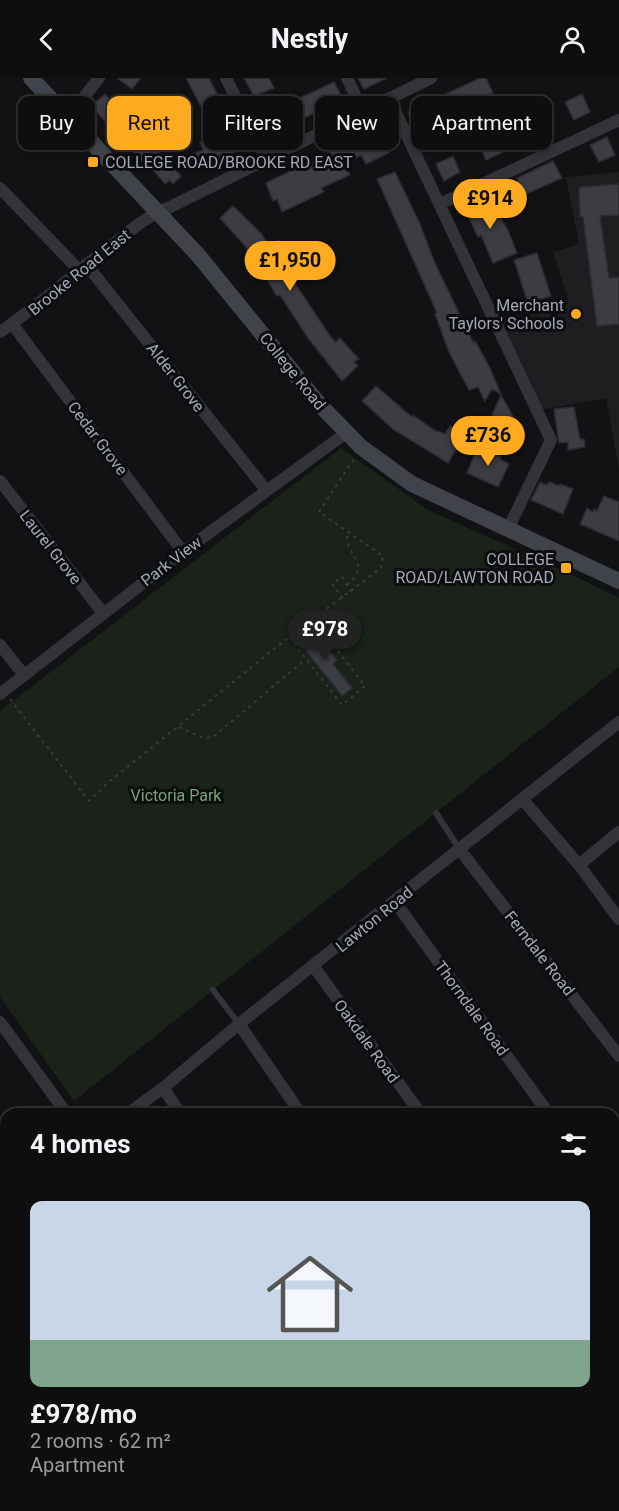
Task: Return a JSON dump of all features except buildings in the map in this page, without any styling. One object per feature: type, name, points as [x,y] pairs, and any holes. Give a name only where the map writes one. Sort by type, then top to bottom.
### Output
[{"type":"street","name":"College Road","points":[[31,78],[49,96]]},
{"type":"street","points":[[85,96],[99,78]]},
{"type":"street","points":[[226,78],[266,159]]},
{"type":"street","points":[[347,78],[355,96]]},
{"type":"street","name":"Brooke Road East","points":[[393,96],[431,78]]},
{"type":"street","points":[[399,119],[551,440],[508,529]]},
{"type":"street","points":[[440,204],[619,120]]},
{"type":"street","name":"Brooke Road East","points":[[1,331],[13,325],[151,215],[315,135]]},
{"type":"street","name":"College Road","points":[[95,144],[198,255],[319,404],[361,447],[412,484],[619,581]]},
{"type":"street","name":"Alder Grove","points":[[0,188],[83,267],[266,490]]},
{"type":"street","name":"Cedar Grove","points":[[13,325],[183,552]]},
{"type":"street","name":"Park View","points":[[2,692],[183,552],[346,433]]},
{"type":"street","name":"Laurel Grove","points":[[0,482],[103,613]]},
{"type":"street","points":[[0,645],[24,675]]},
{"type":"street","name":"Lawton Road","points":[[135,1108],[619,722]]},
{"type":"street","points":[[523,800],[579,865],[619,918]]},
{"type":"street","points":[[579,865],[619,832]]},
{"type":"street","name":"Ferndale Road","points":[[460,850],[619,1056]]},
{"type":"street","name":"Thorndale Road","points":[[395,902],[545,1108]]},
{"type":"street","name":"Oakdale Road","points":[[314,967],[417,1108]]},
{"type":"street","points":[[0,1022],[63,1108]]},
{"type":"street","points":[[239,1024],[297,1108]]},
{"type":"street","points":[[163,1088],[178,1108]]},
{"type":"lane","points":[[436,813],[460,850]]},
{"type":"lane","points":[[213,990],[239,1024]]},
{"type":"path","points":[[2,692],[89,801],[110,781],[289,637],[381,568],[383,556],[319,512],[361,447]]},
{"type":"path","points":[[347,585],[355,579],[358,572],[358,562],[348,545],[348,533]]},
{"type":"path","points":[[343,598],[332,584],[342,577],[351,591]]},
{"type":"path","points":[[289,637],[342,705],[365,686],[314,620]]},
{"type":"path","points":[[179,727],[203,738],[213,737],[306,659]]},
{"type":"shaded area","name":"Merchant Taylors' Schools","points":[[619,172],[619,471],[606,398],[536,411],[497,325],[569,302],[553,252],[579,244],[566,177]]},
{"type":"green space","name":"Victoria Park","points":[[341,448],[428,510],[619,598],[619,667],[74,1101],[0,997],[0,711]]},
{"type":"place","name":"COLLEGE ROAD/BROOKE RD EAST","points":[[93,162]]},
{"type":"place","name":"Merchant Taylors' Schools","points":[[576,314]]},
{"type":"place","name":"COLLEGE ROAD/LAWTON ROAD","points":[[566,568]]}]
